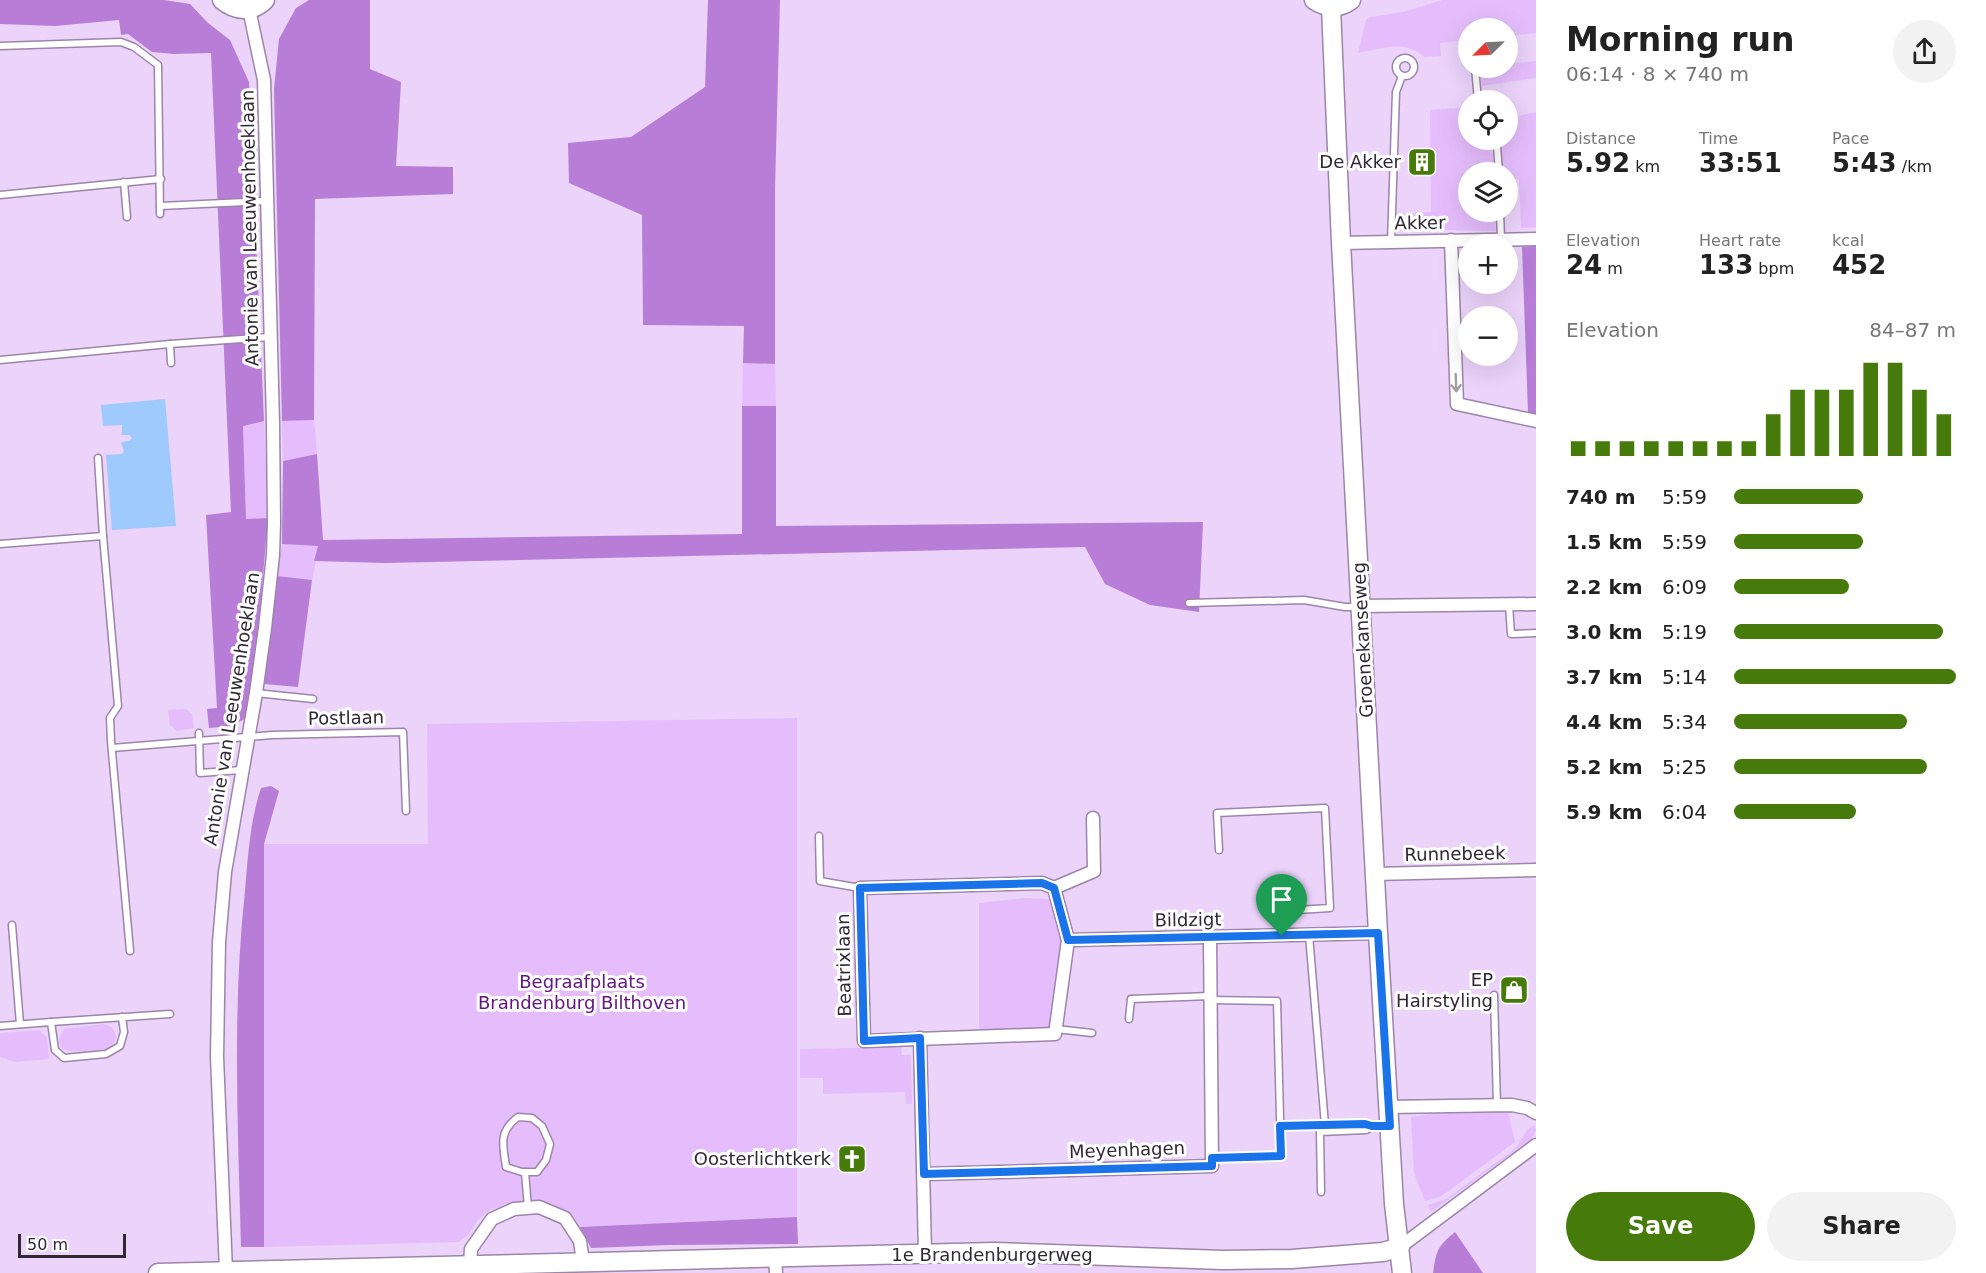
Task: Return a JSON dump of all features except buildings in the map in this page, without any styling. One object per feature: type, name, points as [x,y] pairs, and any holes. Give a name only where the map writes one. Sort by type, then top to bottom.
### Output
[{"type":"main road","points":[[222,0],[232,7],[257,5]]},
{"type":"main road","points":[[1314,0],[1331,7],[1340,6],[1351,0]]},
{"type":"main road","name":"Groenekanseweg","points":[[1331,7],[1341,243],[1378,933],[1383,1120],[1402,1273]]},
{"type":"main road","name":"1e Brandenburgerweg","points":[[158,1273],[583,1262],[776,1265],[925,1254],[994,1252],[1223,1260],[1292,1259],[1383,1252],[1400,1247]]},
{"type":"street","name":"Antonie van Leeuwenhoeklaan","points":[[226,1271],[217,1057],[217,1008],[225,872],[256,693],[273,555],[274,459],[264,80],[257,5]]},
{"type":"street","name":"Akker","points":[[1518,239],[1536,239]]},
{"type":"street","points":[[1450,240],[1457,405],[1536,421]]},
{"type":"street","name":"Akker","points":[[1341,243],[1458,240]]},
{"type":"street","points":[[1361,606],[1536,604]]},
{"type":"street","points":[[1055,1029],[1068,940],[1054,888],[1094,871],[1093,818]]},
{"type":"street","name":"Runnebeek","points":[[1375,874],[1536,870]]},
{"type":"street","name":"Beatrixlaan","points":[[1054,888],[1042,883],[860,888],[864,1041],[1055,1034],[1055,1029]]},
{"type":"street","name":"Bildzigt","points":[[1068,940],[1378,933]]},
{"type":"street","name":"Meyenhagen","points":[[924,1174],[1212,1166],[1210,938]]},
{"type":"street","points":[[920,1038],[925,1254]]},
{"type":"street","points":[[1383,1120],[1497,1105],[1519,1106],[1536,1113]]},
{"type":"street","points":[[1400,1247],[1536,1145]]},
{"type":"street","points":[[470,1264],[471,1249],[492,1219],[514,1209],[539,1207],[565,1218],[580,1241],[583,1262]]},
{"type":"lane","points":[[0,46],[121,42],[134,47],[158,65],[160,214]]},
{"type":"lane","points":[[1390,242],[1396,92],[1402,75]]},
{"type":"lane","points":[[0,195],[161,179]]},
{"type":"lane","points":[[124,182],[126,217]]},
{"type":"lane","points":[[160,206],[195,208],[266,201]]},
{"type":"lane","points":[[0,360],[270,337]]},
{"type":"lane","points":[[170,344],[171,363]]},
{"type":"lane","points":[[98,458],[118,706],[110,718],[130,951]]},
{"type":"lane","points":[[0,544],[103,536]]},
{"type":"lane","points":[[1189,603],[1304,600],[1345,607],[1361,606]]},
{"type":"lane","points":[[1509,605],[1511,634],[1536,633]]},
{"type":"lane","points":[[256,693],[313,699]]},
{"type":"lane","name":"Postlaan","points":[[247,738],[272,735],[403,732],[406,811]]},
{"type":"lane","points":[[199,733],[200,773],[241,770]]},
{"type":"lane","points":[[112,748],[247,738]]},
{"type":"lane","points":[[1219,850],[1217,813],[1325,808],[1330,908],[1281,911],[1282,936]]},
{"type":"lane","points":[[819,836],[820,881],[860,888]]},
{"type":"lane","points":[[12,925],[20,1024]]},
{"type":"lane","points":[[1309,935],[1325,1125]]},
{"type":"lane","points":[[1494,995],[1497,1105]]},
{"type":"lane","points":[[1129,1019],[1131,999],[1210,998],[1277,1001],[1281,1156],[1212,1158]]},
{"type":"lane","points":[[0,1026],[170,1014]]},
{"type":"lane","points":[[51,1023],[55,1050],[64,1058],[106,1054],[120,1046],[124,1032],[122,1017]]},
{"type":"lane","points":[[1055,1029],[1092,1033]]},
{"type":"lane","points":[[518,1117],[532,1118],[542,1126],[550,1144],[546,1160],[537,1172],[525,1172],[506,1167],[502,1139],[507,1125],[518,1117]]},
{"type":"lane","points":[[1280,1126],[1365,1124],[1383,1120]]},
{"type":"lane","points":[[1321,1192],[1320,1132],[1366,1130],[1383,1120]]},
{"type":"lane","points":[[525,1172],[528,1208]]},
{"type":"green space","points":[[1442,0],[1536,0],[1536,33],[1518,35],[1518,18],[1458,18],[1458,41],[1440,43],[1441,56],[1424,57],[1416,51],[1401,47],[1358,53],[1366,20],[1370,17],[1403,12]]},
{"type":"green space","points":[[1536,61],[1536,78],[1482,86],[1481,78],[1518,78],[1518,63]]},
{"type":"green space","points":[[1458,108],[1458,150],[1491,150],[1493,162],[1458,162],[1458,222],[1496,222],[1496,231],[1395,229],[1395,214],[1431,212],[1430,110]]},
{"type":"green space","points":[[1536,112],[1536,227],[1521,228],[1518,162],[1502,162],[1501,150],[1518,150],[1518,116]]},
{"type":"green space","points":[[743,363],[775,364],[776,406],[742,406]]},
{"type":"green space","points":[[314,420],[317,454],[283,461],[282,421]]},
{"type":"green space","points":[[264,421],[268,518],[246,519],[243,425]]},
{"type":"green space","points":[[282,544],[319,546],[312,580],[277,576]]},
{"type":"green space","points":[[186,709],[192,714],[194,728],[177,731],[170,725],[168,710]]},
{"type":"green space","name":"Begraafplaats Brandenburg Bilthoven","points":[[797,718],[797,1217],[580,1227],[566,1214],[526,1201],[508,1203],[490,1210],[459,1242],[264,1247],[264,844],[428,844],[427,724]]},
{"type":"green space","points":[[1025,898],[1050,899],[1065,944],[1053,1029],[979,1032],[979,903]]},
{"type":"green space","points":[[104,1024],[112,1028],[115,1034],[116,1040],[109,1048],[83,1052],[61,1048],[59,1039],[64,1029]]},
{"type":"green space","points":[[39,1030],[47,1038],[49,1059],[15,1062],[0,1057],[0,1033]]},
{"type":"green space","points":[[901,1047],[902,1055],[911,1055],[912,1104],[906,1104],[905,1092],[823,1094],[823,1078],[800,1078],[800,1049]]},
{"type":"green space","points":[[1508,1112],[1515,1142],[1440,1197],[1425,1201],[1414,1173],[1411,1117],[1429,1114]]},
{"type":"green space","points":[[1534,1125],[1536,1130],[1531,1140],[1431,1212],[1428,1205],[1446,1199],[1516,1148],[1527,1130]]},
{"type":"shaded area","points":[[0,0],[164,0],[190,4],[208,23],[230,40],[249,82],[264,421],[243,426],[246,519],[268,518],[259,621],[246,718],[232,726],[209,728],[207,709],[217,708],[206,515],[231,512],[211,53],[152,52],[128,34],[121,35],[119,20],[55,26],[0,24]]},
{"type":"shaded area","points":[[309,0],[370,0],[370,69],[401,82],[396,166],[453,167],[453,194],[315,199],[314,420],[282,421],[274,89],[279,39],[296,8]]},
{"type":"shaded area","points":[[708,0],[780,0],[775,188],[775,364],[743,363],[744,326],[643,325],[642,215],[569,183],[568,143],[631,137],[705,87]]},
{"type":"shaded area","points":[[1536,246],[1536,414],[1528,412],[1522,247]]},
{"type":"shaded area","points":[[742,406],[776,406],[776,526],[1203,522],[1199,612],[1150,605],[1105,584],[1085,547],[386,563],[314,561],[318,546],[282,544],[283,461],[317,454],[323,540],[742,534]]},
{"type":"shaded area","points":[[277,576],[312,580],[298,687],[264,684]]},
{"type":"shaded area","points":[[271,786],[279,791],[264,844],[264,1247],[241,1247],[237,1069],[238,980],[248,852],[254,813],[261,788]]},
{"type":"shaded area","points":[[797,1217],[798,1244],[591,1248],[580,1227]]},
{"type":"shaded area","points":[[1455,1232],[1483,1273],[1433,1273],[1438,1250]]},
{"type":"water","points":[[165,399],[176,526],[112,530],[106,455],[122,454],[124,451],[121,442],[132,438],[129,435],[121,435],[122,425],[103,426],[101,405]]},
{"type":"place","name":"De Akker","points":[[1422,162]]},
{"type":"place","name":"EP Hairstyling","points":[[1514,990]]},
{"type":"place","name":"Oosterlichtkerk","points":[[852,1159]]},
{"type":"route","points":[[1042,883],[1054,888],[1068,940],[1282,936],[1378,933],[1390,1126],[1365,1124],[1280,1126],[1281,1156],[1212,1158],[1212,1166],[924,1174],[920,1038],[864,1041],[860,888],[1042,883]]}]
